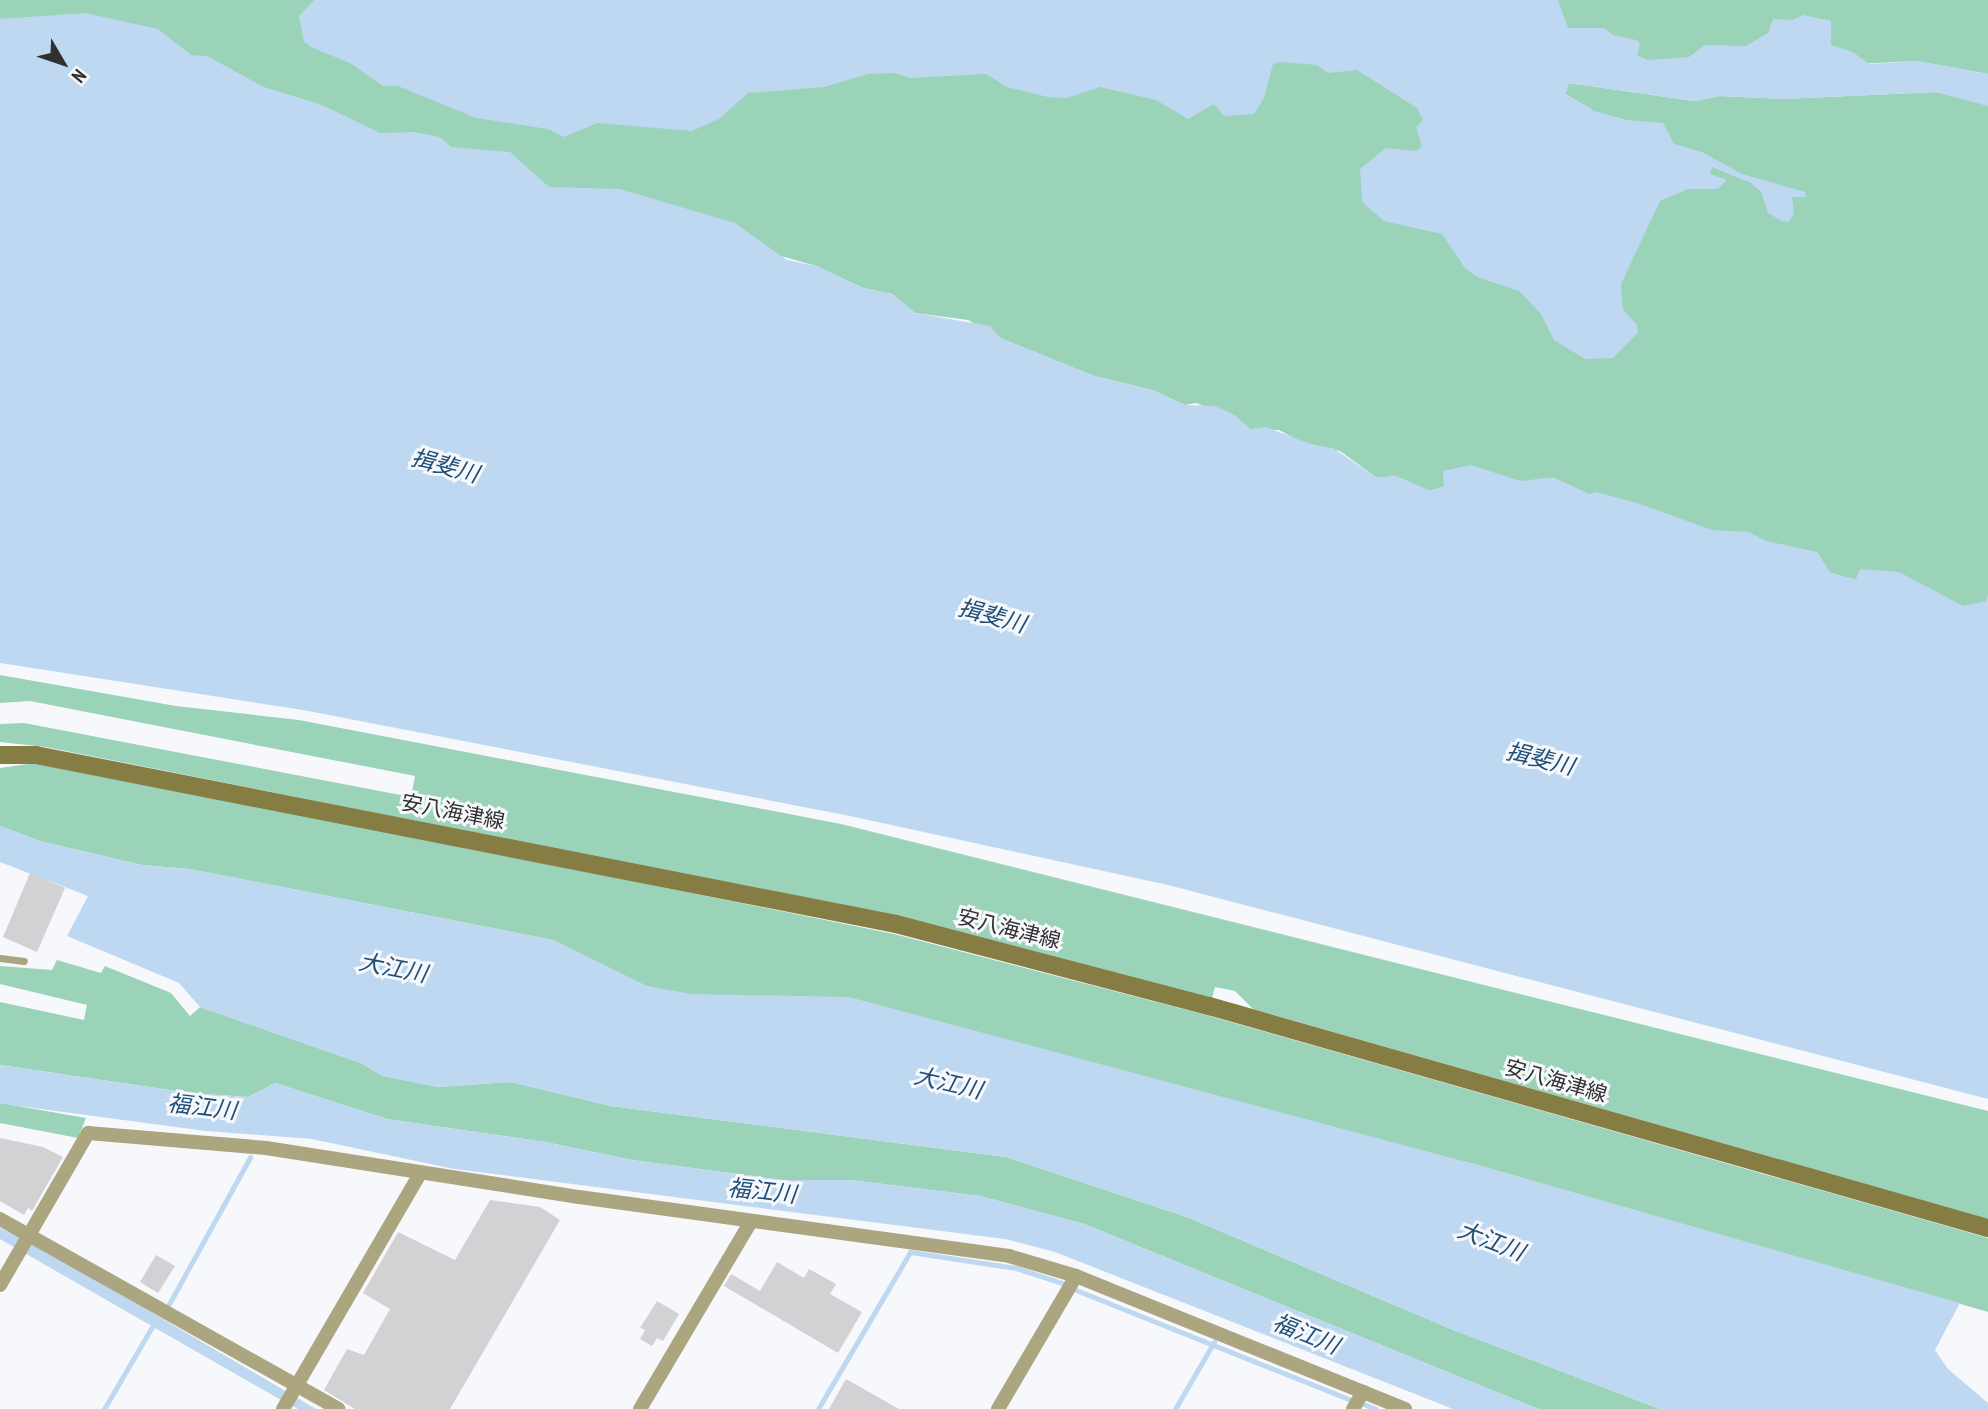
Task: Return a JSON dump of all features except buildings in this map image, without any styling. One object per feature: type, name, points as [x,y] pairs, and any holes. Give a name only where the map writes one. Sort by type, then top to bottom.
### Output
[{"type":"main road","name":"安八海津線","points":[[0,755],[36,754],[896,924],[1209,1006],[1988,1228]]},
{"type":"street","points":[[0,1286],[88,1133],[266,1148],[421,1174],[751,1221],[962,1247],[1042,1264],[1405,1409]]},
{"type":"street","points":[[290,1397],[421,1174]]},
{"type":"street","points":[[0,1219],[290,1397],[338,1409]]},
{"type":"street","points":[[640,1409],[751,1221]]},
{"type":"street","points":[[998,1409],[1076,1276]]},
{"type":"street","points":[[1353,1409],[1363,1392]]},
{"type":"lane","points":[[0,958],[24,961]]},
{"type":"green space","points":[[0,0],[344,0],[758,78],[1264,50],[1594,111],[1565,94],[1569,83],[1694,101],[1719,96],[1783,99],[1935,92],[1968,99],[1988,106],[1988,628],[1801,562],[1445,486],[1430,491],[1395,476],[1377,478],[1340,451],[1301,442],[1279,430],[1250,429],[1240,420],[1196,403],[1185,405],[1152,390],[1094,376],[1000,338],[968,320],[915,313],[892,294],[863,288],[816,266],[388,144],[45,17],[0,19]]},
{"type":"green space","points":[[1356,0],[1988,0],[1988,74],[1917,61],[1695,72]]},
{"type":"green space","points":[[0,675],[176,706],[299,720],[841,824],[1988,1111],[1988,1219],[1253,1009],[1235,991],[1215,987],[1212,998],[899,917],[46,747],[0,742],[0,724],[24,723],[411,797],[415,776],[30,701],[0,703]]},
{"type":"green space","points":[[42,762],[894,934],[1206,1015],[1988,1238],[1988,1312],[1474,1164],[646,986],[553,940],[190,869],[142,865],[39,841],[0,826],[0,768]]},
{"type":"green space","points":[[57,960],[101,973],[105,966],[171,993],[190,1016],[200,1007],[361,1063],[383,1076],[438,1087],[511,1082],[611,1106],[1006,1157],[1187,1217],[1451,1329],[1660,1409],[1538,1409],[1084,1224],[980,1196],[851,1180],[782,1180],[632,1160],[545,1142],[387,1119],[275,1083],[248,1097],[190,1093],[0,1065],[0,1002],[84,1020],[87,1005],[0,984],[0,966],[52,970]]},
{"type":"green space","points":[[0,1103],[86,1118],[78,1138],[0,1123]]},
{"type":"water","points":[[314,0],[1558,0],[1568,28],[1604,28],[1613,35],[1636,40],[1640,43],[1637,55],[1648,60],[1689,57],[1705,45],[1746,46],[1768,33],[1773,19],[1792,20],[1803,15],[1831,21],[1831,45],[1853,52],[1869,64],[1917,61],[1988,74],[1988,106],[1935,92],[1783,99],[1719,96],[1694,101],[1569,83],[1565,94],[1594,111],[1627,120],[1663,123],[1674,144],[1702,152],[1742,174],[1805,192],[1806,197],[1792,197],[1794,214],[1789,222],[1782,221],[1768,213],[1761,192],[1751,183],[1712,167],[1710,174],[1727,180],[1718,189],[1688,189],[1660,201],[1621,284],[1623,310],[1637,325],[1638,333],[1613,358],[1585,359],[1554,340],[1541,314],[1519,291],[1477,277],[1465,268],[1442,234],[1384,221],[1362,202],[1360,169],[1386,148],[1417,151],[1422,146],[1416,127],[1423,120],[1417,108],[1357,70],[1328,73],[1317,65],[1279,62],[1273,64],[1264,98],[1254,114],[1224,116],[1214,104],[1188,119],[1156,100],[1100,87],[1067,98],[1048,97],[1007,87],[986,74],[910,78],[895,73],[868,74],[824,87],[748,93],[719,119],[692,131],[597,123],[564,137],[548,129],[476,118],[398,86],[383,86],[350,63],[313,48],[304,42],[299,16]]},
{"type":"water","name":"揖斐川","points":[[85,13],[158,29],[191,55],[207,56],[264,87],[322,105],[380,133],[414,132],[440,137],[451,147],[510,152],[549,187],[620,189],[735,223],[787,260],[816,266],[863,288],[892,294],[915,313],[990,326],[1000,338],[1094,376],[1152,390],[1185,405],[1215,406],[1235,415],[1250,429],[1266,427],[1313,445],[1333,448],[1377,478],[1395,476],[1431,491],[1444,486],[1443,471],[1470,465],[1521,481],[1553,477],[1589,494],[1596,492],[1637,503],[1712,530],[1749,532],[1766,541],[1817,552],[1830,572],[1841,576],[1856,579],[1860,569],[1899,572],[1963,606],[1986,601],[1988,594],[1988,1099],[1168,885],[850,816],[303,710],[0,663],[0,19]]},
{"type":"water","name":"大江川","points":[[0,826],[39,841],[142,865],[190,869],[553,940],[646,986],[692,994],[849,997],[1474,1164],[1960,1303],[1935,1350],[1948,1369],[1988,1403],[1988,1409],[1660,1409],[1451,1329],[1187,1217],[1006,1157],[611,1106],[511,1082],[438,1087],[383,1076],[361,1063],[200,1007],[179,983],[67,936],[88,896],[0,862]]},
{"type":"water","name":"福江川","points":[[0,1065],[190,1093],[248,1097],[275,1083],[387,1119],[545,1142],[632,1160],[782,1180],[851,1180],[980,1196],[1084,1224],[1538,1409],[1453,1409],[1055,1252],[1005,1239],[454,1169],[312,1139],[206,1131],[11,1105],[0,1103]]},
{"type":"water","points":[[0,1228],[35,1244],[316,1409],[298,1409],[281,1400],[0,1239]]},
{"type":"waterway","points":[[169,1304],[250,1157]]},
{"type":"waterway","points":[[818,1409],[910,1252],[1016,1268],[1065,1284]]},
{"type":"waterway","points":[[1076,1290],[1351,1400]]},
{"type":"waterway","points":[[104,1409],[153,1325]]},
{"type":"waterway","points":[[1175,1409],[1214,1342]]},
{"type":"waterway","points":[[1361,1403],[1376,1409]]}]
